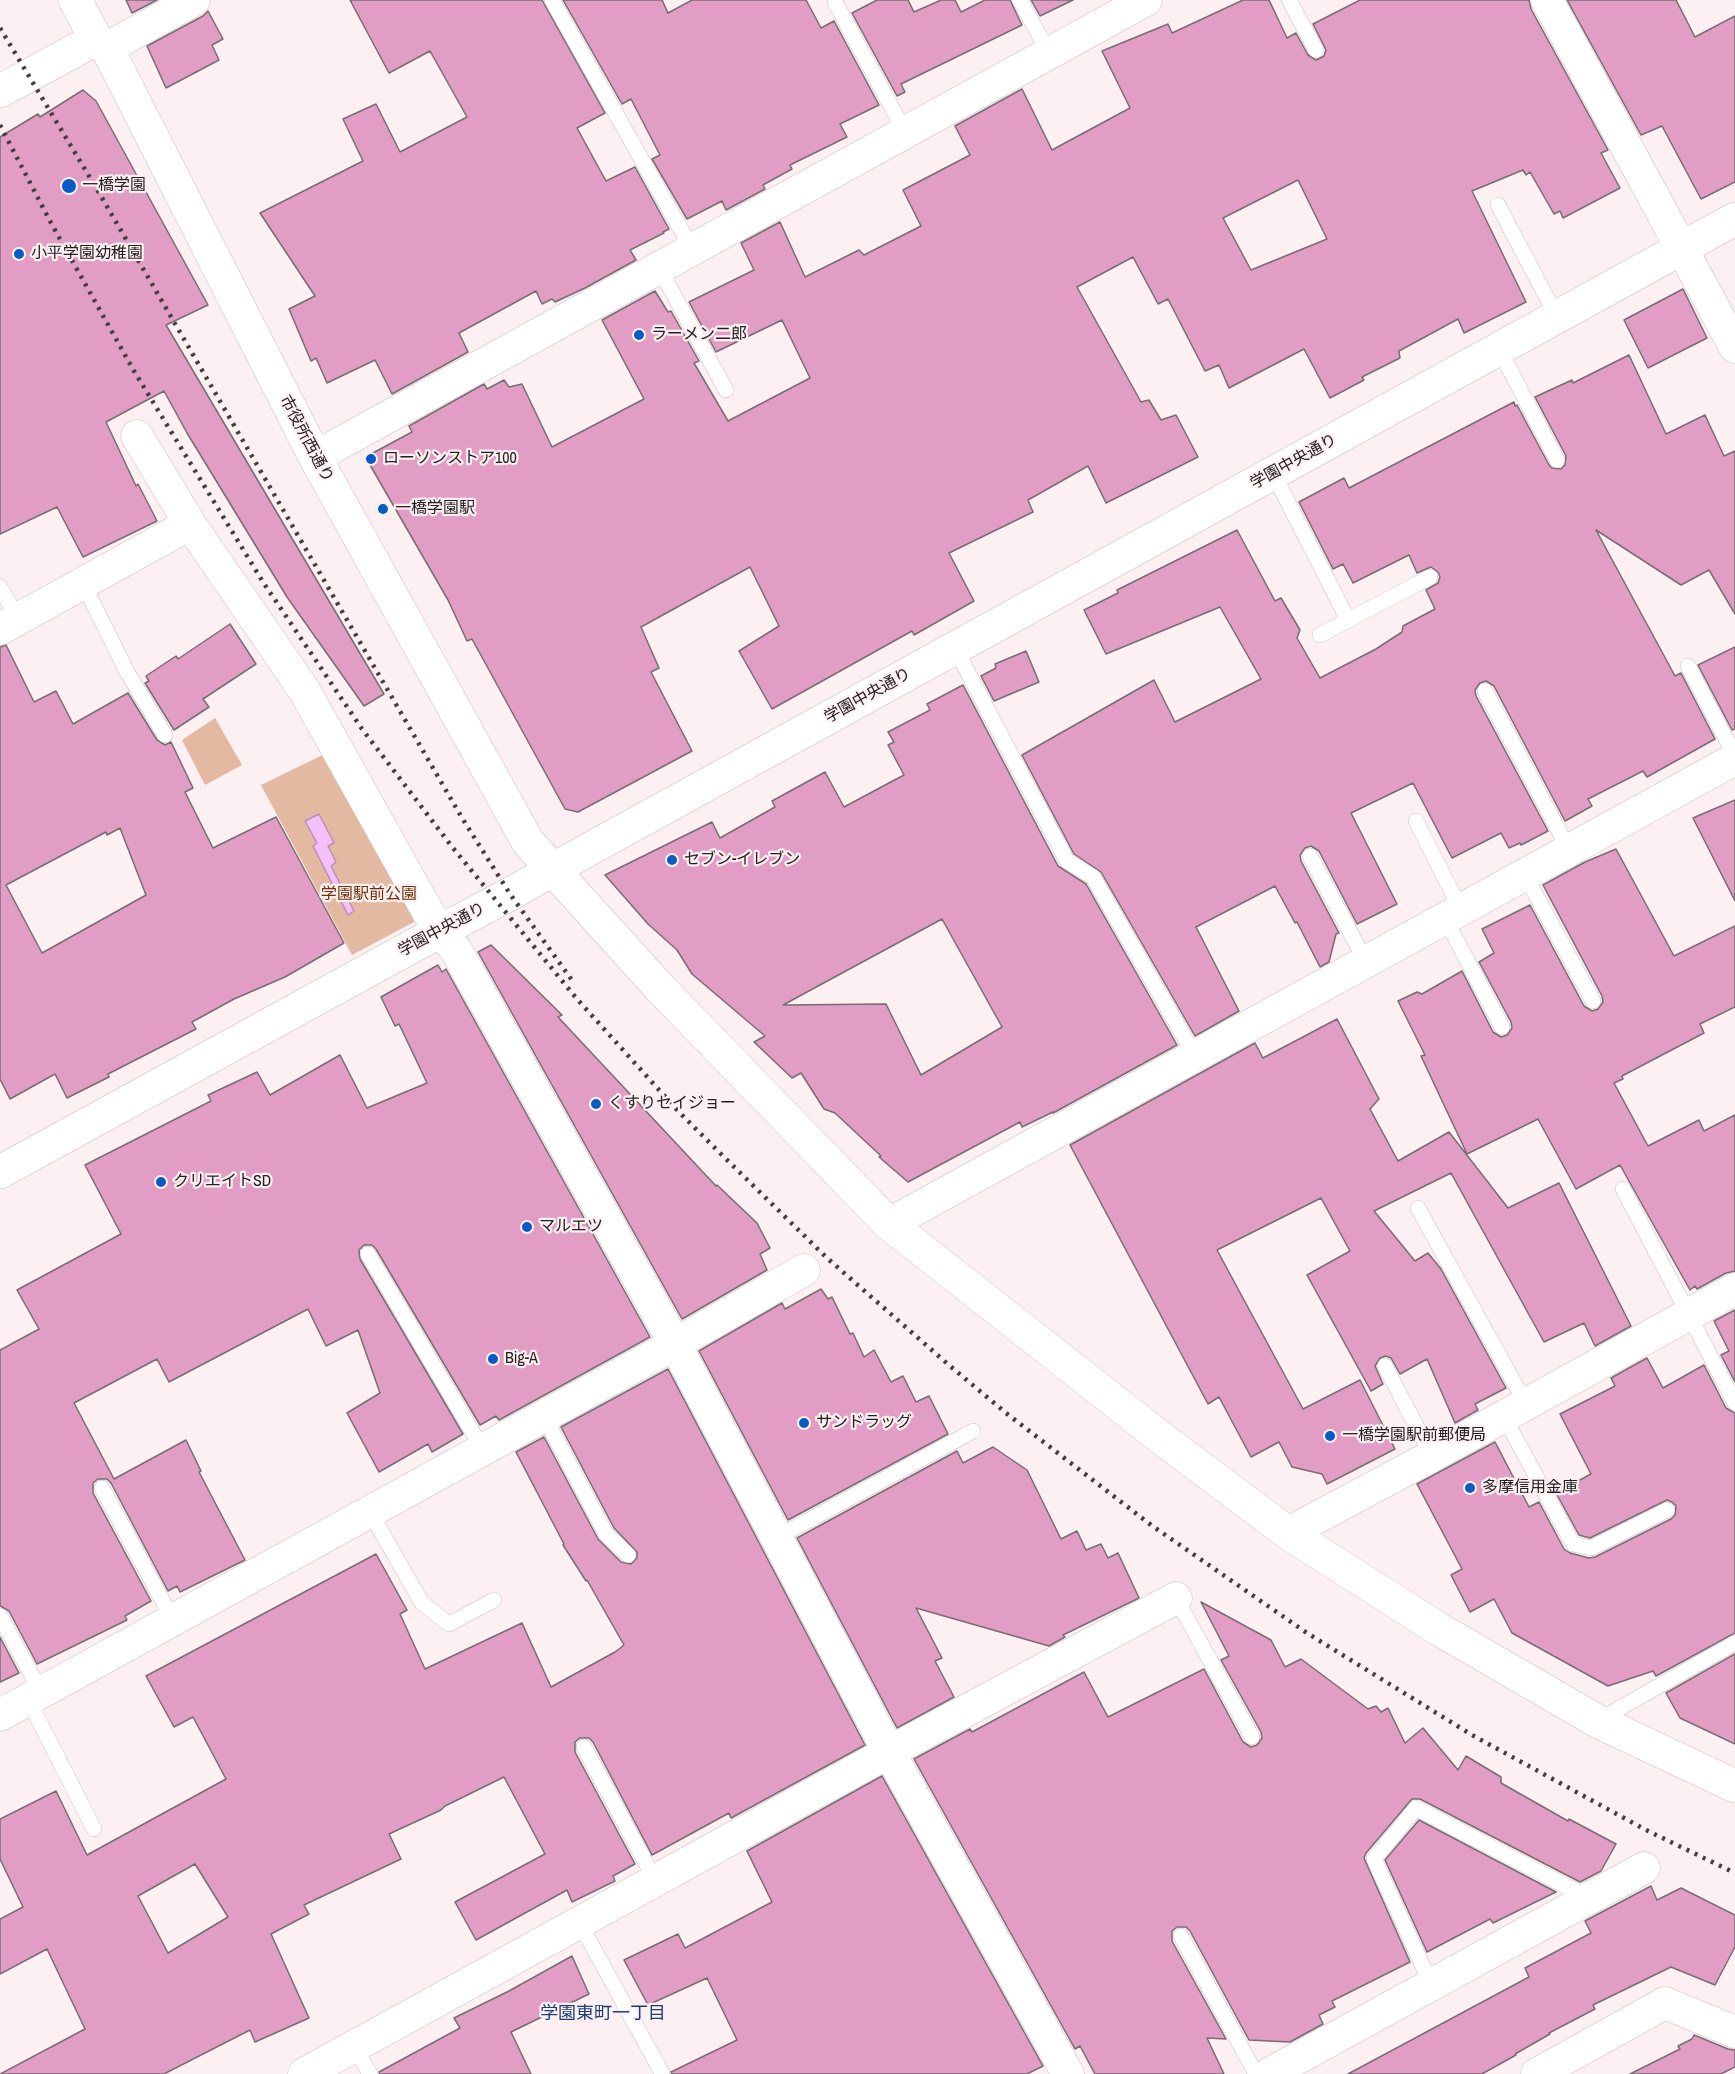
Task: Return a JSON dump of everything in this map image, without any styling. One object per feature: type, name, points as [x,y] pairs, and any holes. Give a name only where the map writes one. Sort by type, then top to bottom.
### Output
[{"type":"street","name":"市役所西通り","points":[[75,0],[102,44],[315,457],[528,843],[660,988],[889,1224],[1165,1441],[1288,1533],[1437,1628],[1597,1721],[1735,1786]]},
{"type":"street","points":[[0,91],[194,0]]},
{"type":"street","points":[[315,457],[1146,0]]},
{"type":"street","points":[[1547,0],[1735,347]]},
{"type":"street","name":"学園中央通り","points":[[0,1172],[510,894],[1735,219]]},
{"type":"street","points":[[137,436],[190,524],[304,690],[440,931],[456,950],[675,1344],[889,1752],[1068,2074]]},
{"type":"street","points":[[9,624],[190,524]]},
{"type":"street","points":[[889,1224],[1735,758]]},
{"type":"street","points":[[0,1714],[675,1344],[804,1270]]},
{"type":"street","points":[[1288,1533],[1735,1289]]},
{"type":"street","points":[[304,2074],[889,1752],[1176,1598]]},
{"type":"street","points":[[1269,2074],[1644,1868]]},
{"type":"street","points":[[1537,2074],[1665,2003],[1735,2032]]},
{"type":"lane","points":[[552,0],[692,249]]},
{"type":"lane","points":[[1020,0],[1049,53]]},
{"type":"lane","points":[[1289,0],[1316,50]]},
{"type":"lane","points":[[835,2],[905,132]]},
{"type":"lane","points":[[1498,205],[1557,317]]},
{"type":"lane","points":[[659,268],[726,390]]},
{"type":"lane","points":[[1499,349],[1557,460]]},
{"type":"lane","points":[[1273,473],[1348,620]]},
{"type":"lane","points":[[1320,635],[1430,577]]},
{"type":"lane","points":[[83,583],[128,672],[165,735]]},
{"type":"lane","points":[[0,587],[9,624]]},
{"type":"lane","points":[[955,648],[1067,861],[1093,876],[1195,1056]]},
{"type":"lane","points":[[1688,666],[1735,758]]},
{"type":"lane","points":[[1485,691],[1569,850]]},
{"type":"lane","points":[[1416,821],[1502,1027]]},
{"type":"lane","points":[[1310,856],[1366,962]]},
{"type":"lane","points":[[1525,875],[1593,1001]]},
{"type":"lane","points":[[1623,1189],[1735,1402]]},
{"type":"lane","points":[[1418,1208],[1515,1411],[1573,1544],[1591,1548],[1666,1510]]},
{"type":"lane","points":[[368,1254],[483,1450]]},
{"type":"lane","points":[[1384,1366],[1432,1456]]},
{"type":"lane","points":[[544,1416],[606,1534],[628,1555]]},
{"type":"lane","points":[[776,1538],[973,1431]]},
{"type":"lane","points":[[102,1488],[173,1620]]},
{"type":"lane","points":[[370,1512],[422,1603],[449,1624],[494,1600]]},
{"type":"lane","points":[[1176,1598],[1252,1737]]},
{"type":"lane","points":[[0,1616],[94,1829]]},
{"type":"lane","points":[[1597,1721],[1735,1643]]},
{"type":"lane","points":[[584,1747],[655,1880]]},
{"type":"lane","points":[[1431,1984],[1374,1859],[1416,1808],[1589,1898]]},
{"type":"lane","points":[[579,1922],[662,2073]]},
{"type":"lane","points":[[1182,1936],[1256,2074]]},
{"type":"lane","points":[[354,2046],[370,2074]]},
{"type":"green space","points":[[215,718],[242,765],[205,785],[182,740]]},
{"type":"green space","name":"学園駅前公園","points":[[337,748],[429,914],[352,955],[261,785]]},
{"type":"shaded area","points":[[319,814],[334,843],[328,846],[336,862],[331,866],[354,911],[348,915],[313,846],[317,843],[305,821]]},
{"type":"building","points":[[126,0],[157,0],[132,13]]},
{"type":"building","points":[[350,0],[542,0],[605,113],[577,128],[606,181],[635,167],[669,229],[630,250],[636,260],[585,288],[555,302],[552,299],[542,304],[536,291],[459,333],[468,352],[392,394],[375,360],[327,383],[316,358],[311,361],[289,309],[315,296],[260,213],[363,161],[343,119],[376,104],[400,152],[467,117],[430,51],[389,73]]},
{"type":"building","points":[[563,0],[662,0],[668,13],[692,0],[806,0],[821,28],[834,21],[879,105],[840,124],[847,137],[790,165],[792,169],[763,185],[765,189],[726,210],[722,201],[687,219],[652,159],[660,155],[631,99],[622,104]]},
{"type":"building","points":[[877,0],[908,0],[914,12],[941,0],[955,0],[961,12],[985,0],[1010,0],[1022,25],[901,84],[905,92],[897,96],[852,13]]},
{"type":"building","points":[[1031,0],[1073,0],[1040,16]]},
{"type":"building","points":[[1243,0],[1269,0],[1287,38],[1296,33],[1308,55],[1316,60],[1324,56],[1326,50],[1313,24],[1360,0],[1529,0],[1531,9],[1608,150],[1601,153],[1620,188],[1563,218],[1560,211],[1554,214],[1530,172],[1526,175],[1523,170],[1472,191],[1526,302],[1464,333],[1458,319],[1399,351],[1400,358],[1362,377],[1364,380],[1330,398],[1304,349],[1229,388],[1219,365],[1205,371],[1168,299],[1158,304],[1133,257],[1077,287],[1141,402],[1149,400],[1161,420],[1176,415],[1198,457],[1106,503],[1088,466],[1028,500],[1033,512],[949,553],[974,601],[914,635],[912,631],[772,709],[739,651],[779,626],[750,567],[641,627],[659,668],[651,672],[692,751],[578,812],[565,809],[472,639],[467,641],[448,600],[370,465],[373,462],[371,454],[412,432],[409,426],[484,384],[487,389],[504,380],[509,387],[522,384],[552,447],[644,399],[602,320],[655,291],[668,312],[671,311],[699,361],[694,363],[728,421],[810,378],[782,320],[716,352],[689,302],[754,270],[741,243],[780,222],[805,277],[859,250],[864,255],[921,226],[903,190],[970,155],[955,126],[1022,89],[1052,150],[1130,108],[1102,51],[1168,24],[1172,33]],"holes":[[[1298,180],[1327,239],[1251,270],[1223,218]]]},
{"type":"building","points":[[1567,0],[1676,0],[1695,37],[1735,16],[1735,182],[1701,199],[1662,126],[1641,135]]},
{"type":"building","points":[[208,11],[223,39],[212,45],[219,60],[166,88],[147,46],[203,16]]},
{"type":"building","points":[[83,90],[96,101],[208,305],[166,325],[384,694],[364,706],[287,597],[164,391],[106,422],[136,486],[138,484],[157,521],[83,557],[57,507],[0,534],[0,137],[38,114],[40,117]]},
{"type":"building","points":[[1683,289],[1707,338],[1648,368],[1624,320]]},
{"type":"building","points":[[1629,355],[1666,434],[1705,415],[1724,456],[1735,451],[1735,614],[1709,570],[1681,585],[1596,530],[1675,676],[1681,673],[1715,739],[1647,777],[1643,771],[1588,799],[1592,806],[1565,821],[1494,686],[1486,681],[1480,683],[1475,690],[1476,696],[1548,831],[1521,845],[1520,843],[1509,848],[1501,833],[1452,858],[1413,783],[1351,813],[1397,904],[1357,924],[1319,851],[1311,846],[1305,848],[1300,855],[1301,861],[1339,933],[1336,934],[1329,962],[1320,967],[1275,886],[1196,927],[1239,1011],[1195,1036],[1101,872],[1074,854],[1022,755],[1154,680],[1175,722],[1261,679],[1220,607],[1106,654],[1084,610],[1118,593],[1117,590],[1237,530],[1275,601],[1281,598],[1300,630],[1297,638],[1320,678],[1376,649],[1402,632],[1403,626],[1435,609],[1426,590],[1438,583],[1440,577],[1438,572],[1431,567],[1417,573],[1409,555],[1353,583],[1343,564],[1333,569],[1299,502],[1344,478],[1349,488],[1514,402],[1549,465],[1552,468],[1561,469],[1565,465],[1566,456],[1535,397],[1572,380],[1573,383]]},
{"type":"building","points":[[230,624],[256,664],[203,699],[209,707],[174,730],[145,683],[149,681],[146,676],[176,656],[178,659]]},
{"type":"building","points":[[6,645],[34,702],[56,691],[73,724],[128,693],[157,740],[165,745],[171,742],[193,788],[185,792],[213,848],[276,817],[344,943],[285,977],[234,999],[192,1022],[196,1029],[108,1074],[109,1077],[67,1098],[55,1074],[10,1099],[0,1079],[0,647]],"holes":[[[120,828],[146,895],[42,953],[6,885],[106,832],[107,835]]]},
{"type":"building","points":[[1735,647],[1735,729],[1732,730],[1698,665]]},
{"type":"building","points":[[1026,651],[1039,682],[994,701],[981,676],[996,668],[995,664]]},
{"type":"building","points":[[963,685],[1058,866],[1086,884],[1177,1045],[1053,1113],[1022,1127],[1020,1122],[908,1182],[835,1113],[824,1109],[801,1073],[792,1078],[754,1042],[765,1036],[692,974],[677,950],[648,924],[605,875],[712,822],[720,838],[775,807],[772,801],[825,772],[844,807],[904,775],[888,745],[894,742],[888,732],[930,710],[927,704]],"holes":[[[942,919],[1002,1027],[921,1075],[886,1004],[783,1005]]]},
{"type":"building","points":[[1735,800],[1735,901],[1693,818]]},
{"type":"building","points":[[1616,849],[1674,956],[1735,926],[1735,1007],[1700,1024],[1704,1033],[1622,1076],[1623,1079],[1614,1083],[1648,1146],[1699,1120],[1704,1131],[1735,1115],[1735,1271],[1726,1273],[1697,1289],[1695,1286],[1690,1290],[1620,1165],[1576,1189],[1538,1119],[1467,1154],[1421,1056],[1425,1055],[1398,1001],[1417,992],[1422,994],[1462,971],[1493,1032],[1501,1037],[1507,1035],[1512,1028],[1511,1022],[1479,962],[1494,953],[1482,929],[1530,905],[1584,1006],[1592,1011],[1598,1009],[1603,1002],[1602,996],[1543,885],[1585,862]]},
{"type":"building","points":[[491,945],[562,1015],[558,1017],[716,1186],[757,1223],[770,1248],[760,1254],[767,1270],[682,1319],[478,952]]},
{"type":"building","points":[[438,965],[442,972],[446,969],[650,1337],[499,1420],[496,1416],[480,1425],[376,1249],[372,1245],[364,1245],[359,1250],[360,1259],[463,1434],[432,1452],[428,1444],[379,1472],[347,1413],[380,1393],[358,1330],[326,1346],[308,1309],[169,1382],[157,1359],[74,1403],[114,1479],[186,1440],[201,1471],[199,1472],[245,1560],[180,1592],[177,1586],[168,1591],[111,1483],[107,1479],[98,1479],[93,1483],[93,1493],[151,1601],[125,1616],[127,1620],[37,1664],[9,1611],[0,1606],[0,1350],[39,1329],[17,1290],[121,1234],[85,1165],[211,1101],[208,1095],[257,1072],[270,1095],[340,1055],[367,1108],[427,1083],[399,1024],[395,1026],[381,997]]},
{"type":"building","points":[[1337,1019],[1379,1099],[1370,1109],[1398,1161],[1449,1132],[1508,1208],[1559,1183],[1631,1326],[1595,1346],[1584,1323],[1544,1342],[1451,1173],[1374,1211],[1415,1261],[1428,1253],[1441,1269],[1506,1388],[1475,1404],[1478,1410],[1455,1423],[1427,1359],[1400,1374],[1391,1358],[1386,1356],[1380,1358],[1375,1366],[1383,1384],[1371,1391],[1307,1275],[1350,1251],[1321,1198],[1217,1250],[1303,1409],[1360,1380],[1395,1449],[1327,1484],[1322,1474],[1292,1467],[1279,1442],[1251,1457],[1219,1397],[1208,1404],[1070,1145],[1255,1043],[1263,1058]]},
{"type":"building","points":[[821,1289],[828,1299],[832,1297],[864,1357],[874,1350],[891,1382],[903,1376],[916,1402],[929,1396],[948,1434],[788,1520],[699,1351],[782,1303],[785,1309]]},
{"type":"building","points":[[1735,1310],[1735,1382],[1721,1355],[1729,1351],[1714,1321]]},
{"type":"building","points":[[1647,1358],[1663,1388],[1704,1365],[1726,1408],[1735,1413],[1735,1633],[1656,1676],[1653,1671],[1608,1686],[1512,1633],[1494,1599],[1470,1612],[1451,1575],[1462,1569],[1417,1484],[1495,1442],[1529,1507],[1539,1502],[1564,1549],[1570,1553],[1589,1558],[1595,1557],[1671,1519],[1675,1515],[1676,1506],[1667,1500],[1590,1538],[1579,1535],[1556,1493],[1591,1474],[1560,1414],[1615,1386],[1611,1378]]},
{"type":"building","points":[[668,1369],[865,1745],[731,1818],[729,1813],[652,1855],[593,1742],[589,1738],[580,1738],[575,1742],[575,1752],[635,1864],[613,1876],[615,1881],[572,1902],[567,1890],[476,1940],[455,1902],[545,1854],[504,1777],[389,1834],[401,1859],[304,1905],[309,1914],[271,1934],[309,2018],[255,2042],[250,2030],[164,2074],[0,2074],[85,2029],[47,1949],[0,1974],[0,1919],[23,1907],[0,1859],[0,1819],[56,1791],[87,1855],[226,1779],[193,1717],[174,1727],[146,1676],[376,1554],[407,1610],[400,1614],[425,1669],[522,1623],[551,1687],[624,1645],[587,1580],[563,1545],[516,1452],[544,1437],[598,1539],[621,1562],[631,1564],[637,1558],[637,1552],[614,1528],[561,1427]],"holes":[[[195,1864],[228,1917],[168,1953],[138,1896]]]},
{"type":"building","points":[[993,1447],[1027,1470],[1061,1539],[1077,1531],[1086,1550],[1101,1544],[1108,1558],[1118,1553],[1139,1598],[1063,1635],[1065,1637],[1049,1646],[916,1608],[942,1658],[935,1661],[954,1697],[897,1728],[797,1538],[957,1451],[963,1463]]},
{"type":"building","points":[[1201,1602],[1271,1640],[1285,1667],[1301,1659],[1368,1709],[1376,1706],[1381,1712],[1388,1708],[1405,1743],[1423,1728],[1458,1770],[1466,1756],[1501,1777],[1501,1783],[1568,1821],[1569,1819],[1616,1844],[1601,1871],[1580,1882],[1420,1799],[1412,1799],[1364,1858],[1410,1962],[1332,2001],[1335,2007],[1319,2015],[1323,2024],[1290,2042],[1249,2040],[1190,1931],[1186,1927],[1177,1927],[1172,1931],[1172,1941],[1226,2039],[1207,2038],[1224,2074],[1095,2074],[1080,2046],[1075,2049],[914,1759],[970,1729],[972,1732],[1084,1672],[1108,1717],[1204,1669],[1243,1742],[1251,1747],[1257,1745],[1262,1738],[1261,1732],[1221,1660],[1229,1656]]},
{"type":"building","points":[[0,1637],[19,1673],[0,1682]]},
{"type":"building","points":[[1735,1654],[1735,1744],[1680,1718],[1666,1693]]},
{"type":"building","points":[[882,1776],[1043,2066],[1027,2074],[672,2074],[671,2072],[737,2040],[707,1978],[648,2005],[624,1960],[678,1934],[685,1948],[772,1902],[747,1851]]},
{"type":"building","points":[[1419,1820],[1556,1892],[1493,1923],[1490,1919],[1427,1952],[1385,1860]]},
{"type":"building","points":[[1651,1886],[1657,1900],[1681,1888],[1735,1915],[1735,1947],[1715,1985],[1671,1967],[1593,2005],[1595,2009],[1549,2033],[1482,2074],[1348,2074],[1529,1977],[1525,1968],[1591,1933],[1585,1921]]},
{"type":"building","points":[[572,1956],[589,1994],[511,2032],[531,2074],[380,2074],[379,2072],[460,2028],[454,2018]]},
{"type":"building","points":[[1694,2035],[1735,2050],[1735,2067],[1721,2074],[1630,2074],[1680,2049],[1678,2046],[1692,2039]]},
{"type":"railway","points":[[0,28],[98,191],[462,818],[510,894],[574,983]]},
{"type":"railway","points":[[0,125],[51,223],[134,371],[263,582],[362,729],[453,848],[577,999],[679,1112],[827,1258],[950,1366],[1006,1413],[1151,1525],[1307,1633],[1472,1735],[1646,1830],[1735,1873]]},
{"type":"place","name":"一橋学園","points":[[69,186]]},
{"type":"place","name":"小平学園幼稚園","points":[[19,254]]},
{"type":"place","name":"ラーメン二郎","points":[[639,335]]},
{"type":"place","name":"ローソンストア100","points":[[371,459]]},
{"type":"place","name":"一橋学園駅","points":[[383,509]]},
{"type":"place","name":"セブン-イレブン","points":[[672,860]]},
{"type":"place","name":"くすりセイジョー","points":[[596,1104]]},
{"type":"place","name":"クリエイトSD","points":[[161,1182]]},
{"type":"place","name":"マルエツ","points":[[527,1227]]},
{"type":"place","name":"Big-A","points":[[493,1359]]},
{"type":"place","name":"サンドラッグ","points":[[804,1423]]},
{"type":"place","name":"一橋学園駅前郵便局","points":[[1330,1436]]},
{"type":"place","name":"多摩信用金庫","points":[[1470,1488]]},
{"type":"district","name":"学園東町一丁目","points":[[603,2014]]}]
